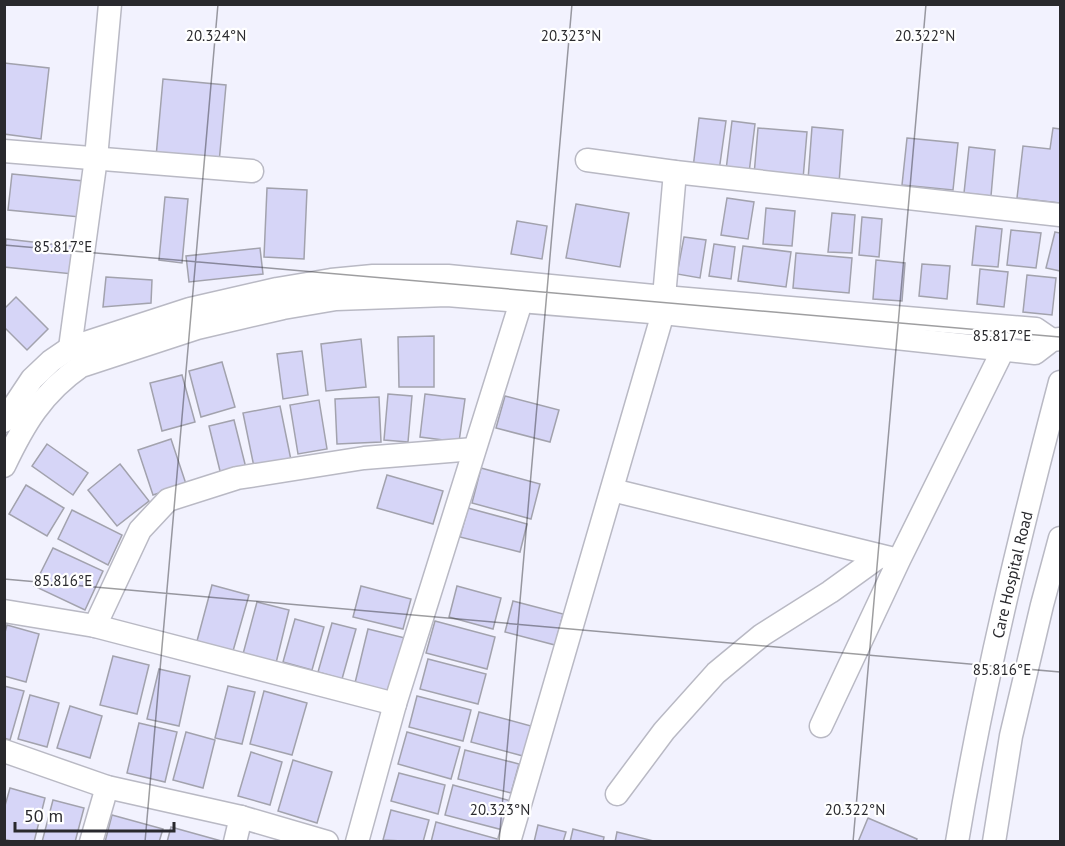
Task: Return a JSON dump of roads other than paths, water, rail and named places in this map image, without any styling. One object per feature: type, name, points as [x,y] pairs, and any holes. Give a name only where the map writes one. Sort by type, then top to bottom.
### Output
[{"type":"street","points":[[70,348],[96,159],[110,4]]},
{"type":"street","points":[[4,151],[252,171]]},
{"type":"street","points":[[587,160],[1060,215]]},
{"type":"street","points":[[509,842],[664,305],[675,172]]},
{"type":"street","points":[[4,421],[32,379],[51,361],[70,348],[190,309],[276,289],[373,276],[448,286],[664,305],[1036,329],[1056,340],[1035,353],[664,305],[520,302],[448,286],[336,299],[197,328],[81,366],[64,377],[47,393],[16,441],[4,466]]},
{"type":"street","points":[[357,842],[395,704],[520,302]]},
{"type":"street","points":[[821,726],[889,558],[1003,350]]},
{"type":"street","name":"Care Hospital Road","points":[[957,842],[972,751],[1022,525],[1060,382]]},
{"type":"street","points":[[95,626],[140,530],[168,500],[237,478],[364,458],[474,448]]},
{"type":"street","points":[[612,490],[889,558]]},
{"type":"street","points":[[994,842],[1011,736],[1060,538]]},
{"type":"street","points":[[617,794],[664,731],[716,673],[762,635],[889,558]]},
{"type":"street","points":[[4,611],[95,626],[395,704]]},
{"type":"street","points":[[4,751],[107,787],[241,818],[327,842]]},
{"type":"street","points":[[91,842],[107,787]]},
{"type":"street","points":[[235,842],[241,818]]}]
